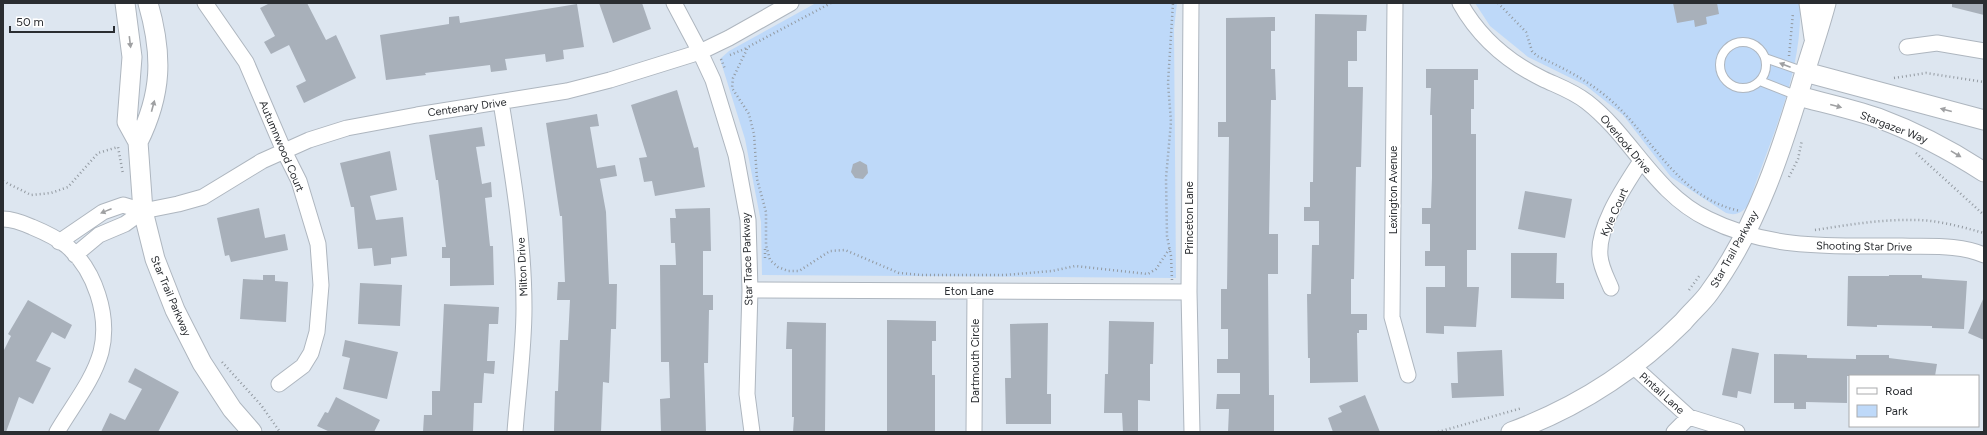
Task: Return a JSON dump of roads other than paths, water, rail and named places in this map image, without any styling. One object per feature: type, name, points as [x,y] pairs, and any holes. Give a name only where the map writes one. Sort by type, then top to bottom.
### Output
[{"type":"street","name":"Star Trail Parkway","points":[[125,3],[132,57],[127,122],[138,142],[143,211],[155,258],[163,282],[187,334],[218,387],[252,432]]},
{"type":"street","name":"Star Trail Parkway","points":[[138,142],[149,119],[158,84],[157,38],[148,3]]},
{"type":"street","name":"Autumnwood Court","points":[[204,3],[246,62],[284,151],[299,181],[318,244],[321,285],[317,332],[311,353],[303,366],[279,384]]},
{"type":"street","name":"Star Trace Parkway","points":[[674,3],[713,80],[736,155],[748,220],[750,290],[747,394],[752,432]]},
{"type":"street","name":"Centenary Drive","points":[[143,211],[203,197],[262,161],[309,140],[347,128],[417,115],[567,91],[658,66],[700,52],[729,38],[791,3]]},
{"type":"street","name":"Princeton Lane","points":[[1191,3],[1189,292],[1192,432]]},
{"type":"street","name":"Lexington Avenue","points":[[1395,3],[1392,317],[1408,375]]},
{"type":"street","name":"Overlook Drive","points":[[1460,3],[1468,19],[1494,47],[1527,71],[1573,92],[1586,101],[1618,130],[1657,180],[1686,206],[1707,219],[1738,232]]},
{"type":"street","name":"Star Trail Parkway","points":[[1512,432],[1561,411],[1605,386],[1633,366],[1677,328],[1708,294],[1720,278],[1738,232],[1770,177],[1798,96],[1826,3]]},
{"type":"street","name":"Star Trail Parkway","points":[[1800,6],[1814,41]]},
{"type":"street","points":[[1907,47],[1937,43],[1984,51]]},
{"type":"street","points":[[1805,72],[1984,120]]},
{"type":"street","name":"Stargazer Way","points":[[1798,96],[1877,118],[1897,126],[1932,141],[1984,172]]},
{"type":"street","name":"Milton Drive","points":[[501,102],[516,191],[523,260],[524,310],[514,432]]},
{"type":"street","name":"Kyle Court","points":[[1611,288],[1602,268],[1600,244],[1604,230],[1614,207],[1641,161]]},
{"type":"street","points":[[67,248],[103,212],[123,205],[143,211]]},
{"type":"street","points":[[67,248],[125,224],[143,211]]},
{"type":"street","points":[[3,219],[23,223],[42,231],[67,248],[91,280],[99,298],[103,337],[101,352],[95,369],[58,432]]},
{"type":"street","name":"Shooting Star Drive","points":[[1738,232],[1800,245],[1939,247],[1972,250],[1984,255]]},
{"type":"street","name":"Eton Lane","points":[[750,290],[1189,292]]},
{"type":"street","name":"Dartmouth Circle","points":[[974,432],[975,291]]},
{"type":"street","name":"Pintail Lane","points":[[1633,366],[1689,417],[1737,432]]},
{"type":"street","points":[[1674,432],[1689,417]]},
{"type":"lane","points":[[1741,42],[1755,45],[1761,50],[1765,58],[1766,71],[1760,81],[1751,87],[1744,88],[1730,84],[1721,72],[1721,58],[1729,46],[1741,42]]},
{"type":"lane","points":[[1765,58],[1805,72]]},
{"type":"lane","points":[[1760,81],[1798,96]]}]
